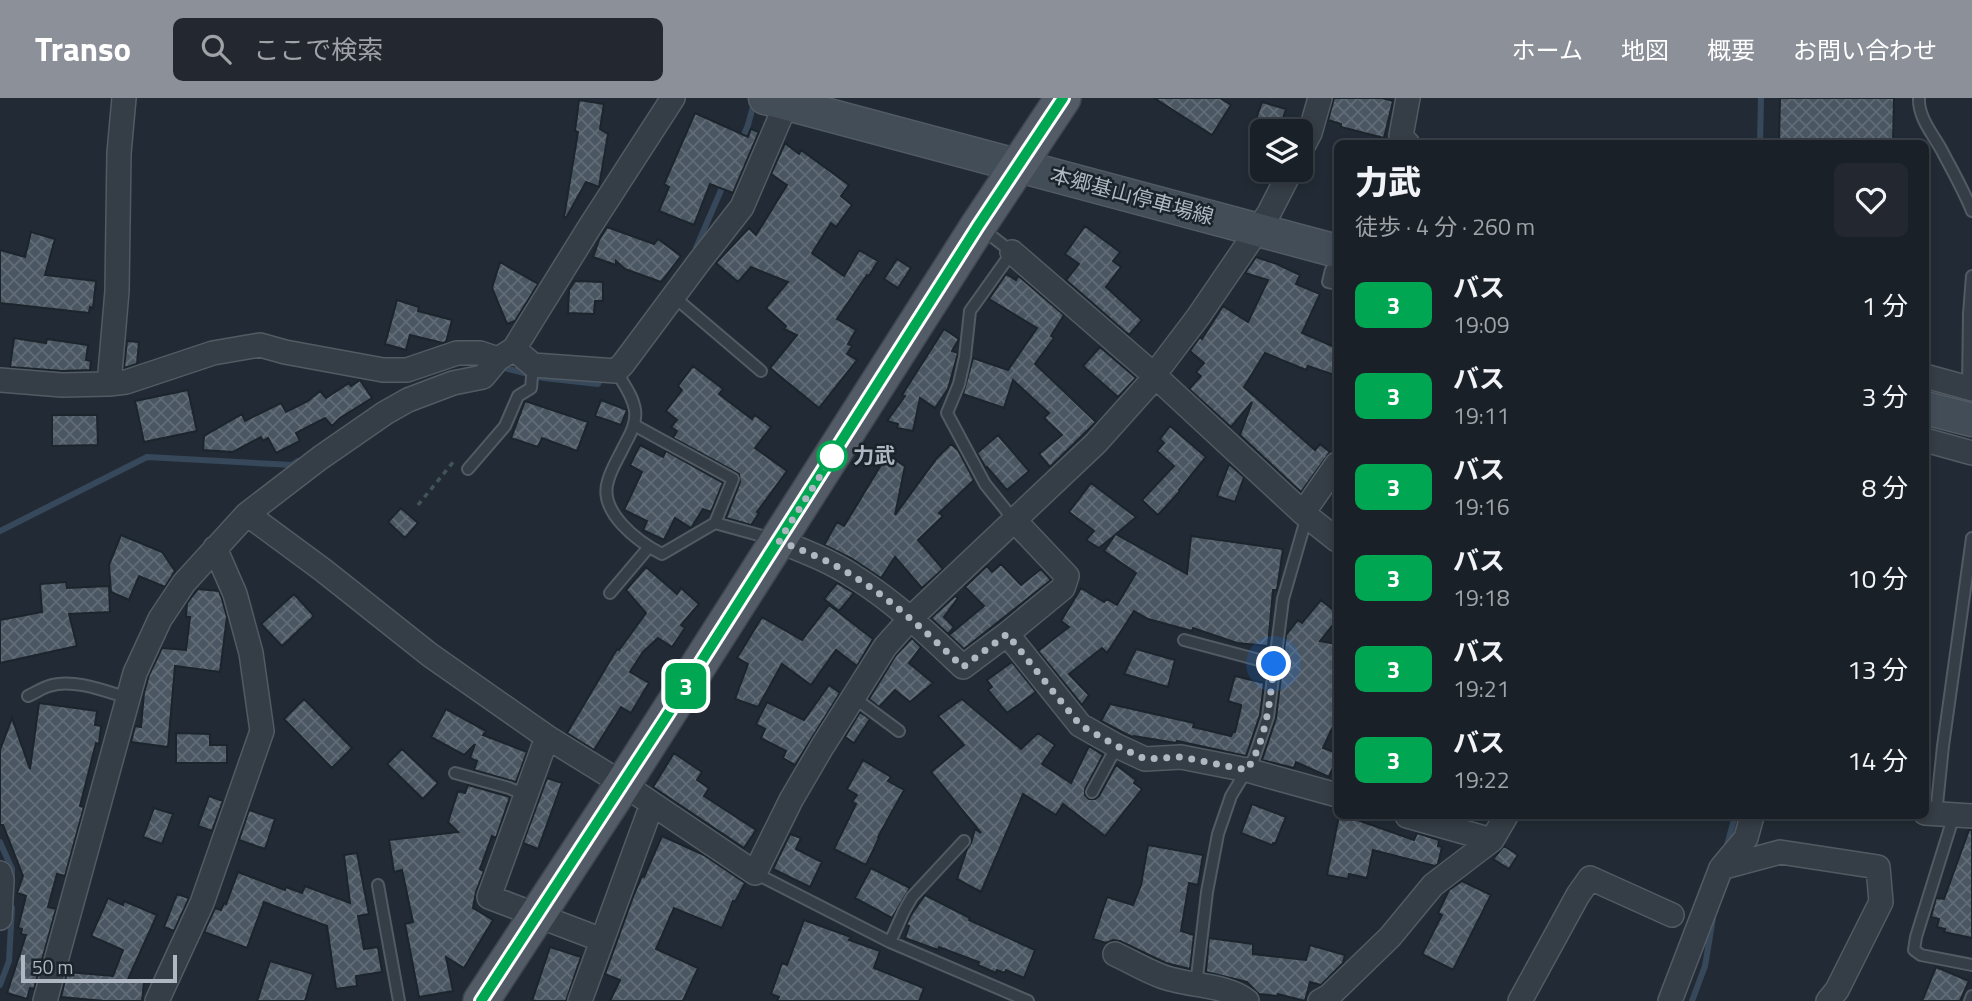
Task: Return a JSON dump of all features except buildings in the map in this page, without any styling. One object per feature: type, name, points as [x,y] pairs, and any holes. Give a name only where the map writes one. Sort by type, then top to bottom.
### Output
[{"type":"main road","points":[[481,1001],[779,541],[978,226],[1063,98]]},
{"type":"main road","name":"本郷基山停車場線","points":[[775,101],[1258,230],[1334,260]]},
{"type":"street","points":[[109,384],[117,291],[119,153],[124,98]]},
{"type":"street","points":[[46,1001],[135,673],[160,619],[184,583],[247,514],[385,413],[408,400],[453,383],[483,377],[506,354],[673,98]]},
{"type":"street","points":[[1313,123],[1320,98]]},
{"type":"street","points":[[1404,140],[1401,136],[1408,98]]},
{"type":"street","points":[[0,380],[62,385],[126,382],[213,353],[260,345],[383,370],[407,370],[457,353],[480,353],[506,354],[533,365],[616,371],[742,207],[775,101]]},
{"type":"street","points":[[247,514],[430,655],[547,737],[623,783],[755,873],[791,800],[885,647],[911,618],[1096,443],[1155,375],[1258,230],[1285,182]]},
{"type":"street","points":[[1012,252],[1155,375],[1334,538]]},
{"type":"street","points":[[1929,379],[1959,404]]},
{"type":"street","points":[[1929,441],[1972,453]]},
{"type":"street","points":[[1305,514],[1334,469]]},
{"type":"street","points":[[779,541],[825,560],[854,576],[911,618],[963,667],[1063,588],[1066,576],[1014,520]]},
{"type":"street","points":[[157,1001],[202,903],[261,731],[251,653],[235,594],[215,548]]},
{"type":"street","points":[[1007,634],[1080,725],[1117,746],[1145,759],[1181,757],[1247,770],[1334,794]]},
{"type":"street","points":[[547,737],[489,897],[602,940]]},
{"type":"street","points":[[580,1001],[652,804]]},
{"type":"street","points":[[1418,819],[1492,840]]},
{"type":"street","points":[[1320,1001],[1329,996],[1390,937],[1433,885],[1492,840],[1504,819]]},
{"type":"street","points":[[1670,1001],[1721,868],[1746,838],[1751,819]]},
{"type":"street","points":[[1721,868],[1780,852],[1878,867],[1881,902],[1837,990],[1828,1001]]},
{"type":"street","points":[[0,873],[0,918]]},
{"type":"street","points":[[1520,1001],[1590,878],[1672,915]]},
{"type":"street","points":[[1115,954],[1162,977],[1216,988],[1247,1001]]},
{"type":"lane","points":[[1919,98],[1924,121],[1972,211]]},
{"type":"lane","points":[[978,226],[1012,252],[970,311],[959,384],[947,414],[985,484],[1014,520]]},
{"type":"lane","points":[[1334,260],[1328,282],[1334,283]]},
{"type":"lane","points":[[1959,404],[1972,276]]},
{"type":"lane","points":[[673,296],[761,371]]},
{"type":"lane","points":[[468,470],[505,426],[518,396],[531,388],[533,365]]},
{"type":"lane","points":[[616,371],[635,410],[635,425],[607,482],[607,503],[618,520],[649,547],[662,554],[715,523],[733,479],[635,425]]},
{"type":"lane","points":[[1196,985],[1207,892],[1219,834],[1231,796],[1254,758],[1268,717],[1283,599],[1305,514]]},
{"type":"lane","points":[[715,523],[779,541]]},
{"type":"lane","points":[[1972,538],[1965,587],[1947,814],[1914,950],[1921,956],[1972,965]]},
{"type":"lane","points":[[610,593],[649,547]]},
{"type":"lane","points":[[1965,587],[1972,601]]},
{"type":"lane","points":[[1184,640],[1274,664]]},
{"type":"lane","points":[[28,696],[50,685],[62,683],[128,698]]},
{"type":"lane","points":[[853,697],[899,730]]},
{"type":"lane","points":[[1092,792],[1117,746]]},
{"type":"lane","points":[[456,773],[526,795]]},
{"type":"lane","points":[[890,942],[912,897],[964,842]]},
{"type":"lane","points":[[755,873],[890,942],[1028,1001]]},
{"type":"lane","points":[[378,885],[399,1001]]},
{"type":"waterway","points":[[1760,140],[1761,98]]},
{"type":"waterway","points":[[741,142],[755,99]]},
{"type":"waterway","points":[[696,248],[725,181]]},
{"type":"waterway","points":[[497,366],[544,378],[598,384],[603,376]]},
{"type":"waterway","points":[[0,531],[147,457],[292,465],[298,461]]},
{"type":"waterway","points":[[1726,849],[1734,819]]},
{"type":"waterway","points":[[0,842],[12,869],[12,880]]},
{"type":"waterway","points":[[0,985],[9,961],[12,908]]},
{"type":"waterway","points":[[1692,1001],[1705,966],[1713,918]]},
{"type":"bus line","name":"3","points":[[481,1001],[779,541],[978,226],[1063,98]]},
{"type":"place","name":"力武","points":[[832,456]]},
{"type":"route","points":[[832,456],[836,451],[779,541],[825,560],[854,576],[911,618],[963,667],[1007,634],[1080,725],[1117,746],[1145,759],[1181,757],[1247,770],[1268,717],[1274,664]]}]
